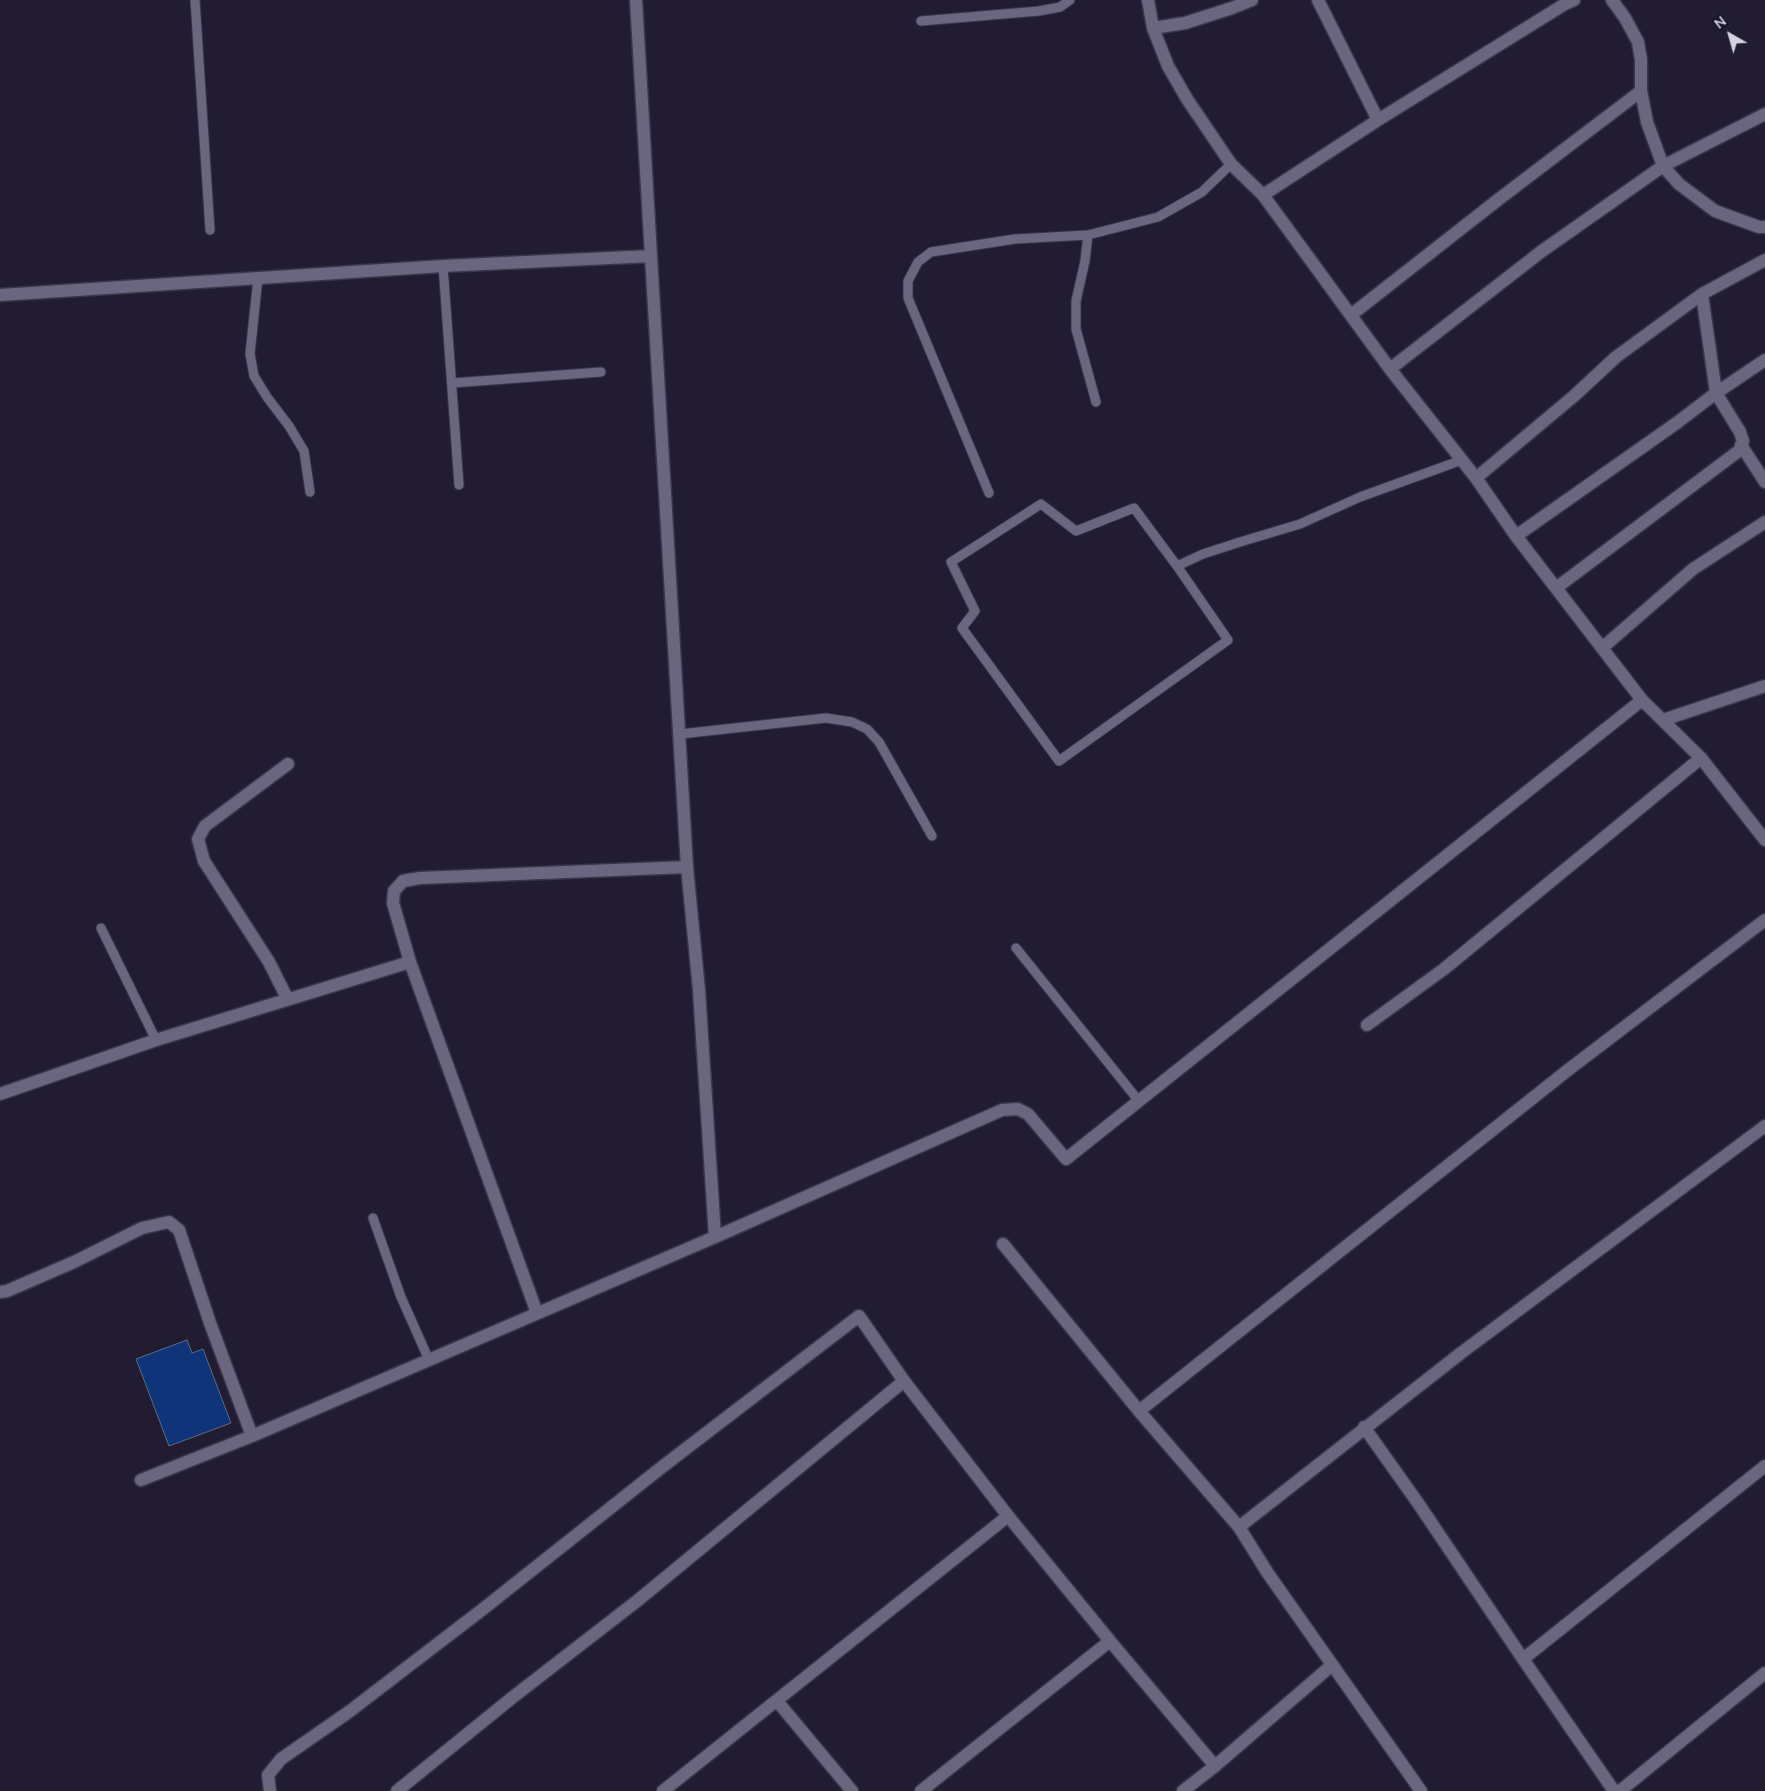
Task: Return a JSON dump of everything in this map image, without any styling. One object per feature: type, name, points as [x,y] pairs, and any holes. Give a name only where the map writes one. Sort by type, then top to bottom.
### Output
[{"type":"street","points":[[636,0],[687,867],[699,990],[715,1237]]},
{"type":"street","points":[[1148,0],[1153,28],[1168,66],[1187,99],[1231,164],[1263,195],[1390,369],[1476,478],[1516,536],[1642,700],[1701,758],[1765,840]]},
{"type":"street","points":[[1153,28],[1185,23],[1252,0]]},
{"type":"street","points":[[1318,0],[1378,120]]},
{"type":"street","points":[[1612,0],[1625,18],[1638,42],[1641,60],[1641,91],[1647,122],[1663,166],[1679,184],[1715,212],[1759,227],[1765,227]]},
{"type":"street","points":[[1263,195],[1567,1]]},
{"type":"street","points":[[1351,315],[1499,198],[1641,91]]},
{"type":"street","points":[[1390,369],[1542,251],[1663,166],[1765,114]]},
{"type":"street","points":[[0,295],[443,266],[651,256]]},
{"type":"street","points":[[1476,478],[1574,396],[1616,357],[1702,294],[1765,260]]},
{"type":"street","points":[[1556,588],[1740,450],[1743,441],[1740,432],[1716,393],[1702,294]]},
{"type":"street","points":[[1516,536],[1765,360]]},
{"type":"street","points":[[1741,445],[1765,482]]},
{"type":"street","points":[[1602,648],[1692,569],[1765,522]]},
{"type":"street","points":[[1663,720],[1765,686]]},
{"type":"street","points":[[141,1480],[252,1436],[429,1360],[948,1136],[1002,1110],[1018,1109],[1028,1114],[1066,1159],[1642,700]]},
{"type":"street","points":[[1366,1025],[1444,969],[1701,758]]},
{"type":"street","points":[[287,998],[269,962],[204,861],[198,839],[205,826],[288,764]]},
{"type":"street","points":[[537,1313],[410,962],[393,903],[394,891],[404,881],[420,878],[687,867]]},
{"type":"street","points":[[1139,1412],[1568,1070],[1765,920]]},
{"type":"street","points":[[0,1094],[156,1040],[287,998],[410,962]]},
{"type":"street","points":[[1239,1527],[1364,1427],[1461,1353],[1765,1126]]},
{"type":"street","points":[[0,1292],[7,1292],[74,1262],[142,1228],[169,1222],[179,1230],[210,1323],[252,1436]]},
{"type":"street","points":[[1003,1244],[1139,1412],[1239,1527],[1267,1572],[1421,1791]]},
{"type":"street","points":[[270,1791],[268,1775],[280,1759],[358,1705],[859,1316],[904,1380],[1008,1516],[1215,1766]]},
{"type":"street","points":[[397,1791],[513,1697],[637,1601],[904,1380]]},
{"type":"street","points":[[1364,1427],[1614,1791]]},
{"type":"street","points":[[1523,1660],[1765,1466]]},
{"type":"street","points":[[663,1791],[1008,1516]]},
{"type":"street","points":[[921,1791],[1110,1641]]},
{"type":"street","points":[[1183,1791],[1215,1766],[1332,1665]]},
{"type":"street","points":[[1627,1789],[1765,1673]]},
{"type":"street","points":[[777,1700],[852,1791]]},
{"type":"lane","points":[[195,0],[210,230]]},
{"type":"lane","points":[[921,21],[1039,11],[1060,7],[1070,0]]},
{"type":"lane","points":[[989,493],[908,298],[908,281],[918,262],[931,252],[1015,239],[1088,235],[1158,217],[1202,192],[1231,164]]},
{"type":"lane","points":[[1088,235],[1085,261],[1076,301],[1076,329],[1096,402]]},
{"type":"lane","points":[[443,266],[459,485]]},
{"type":"lane","points":[[258,278],[250,354],[254,376],[267,397],[290,426],[304,451],[310,492]]},
{"type":"lane","points":[[452,383],[600,372]]},
{"type":"lane","points":[[1177,566],[1203,554],[1300,524],[1360,497],[1462,460]]},
{"type":"lane","points":[[1041,504],[1076,530],[1134,508],[1177,566],[1228,640],[1059,761],[962,628],[975,611],[951,562],[1041,504]]},
{"type":"lane","points":[[680,734],[826,718],[852,722],[867,729],[879,742],[932,836]]},
{"type":"lane","points":[[101,928],[156,1040]]},
{"type":"lane","points":[[1016,948],[1138,1100]]},
{"type":"lane","points":[[373,1218],[401,1297],[429,1360]]},
{"type":"building","points":[[187,1340],[192,1353],[203,1349],[231,1423],[169,1446],[136,1359]]}]
